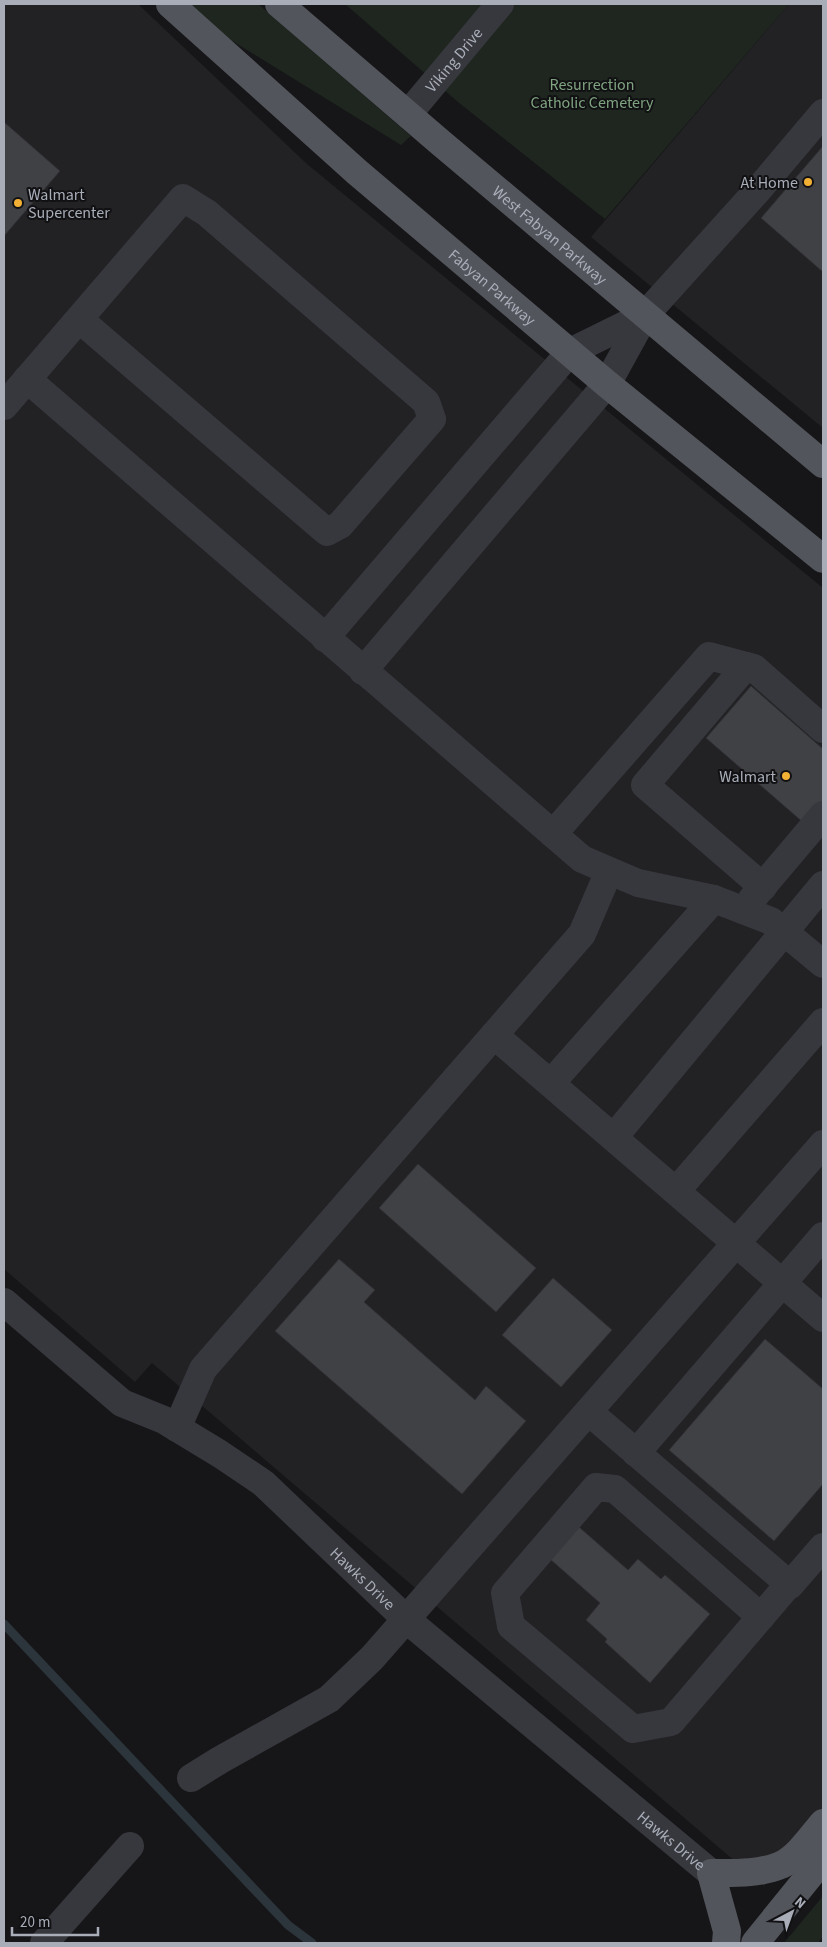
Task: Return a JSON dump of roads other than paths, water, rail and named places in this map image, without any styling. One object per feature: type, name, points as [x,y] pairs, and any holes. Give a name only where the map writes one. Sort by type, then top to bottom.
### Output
[{"type":"main road","name":"Fabyan Parkway","points":[[170,4],[357,172],[607,384],[823,559]]},
{"type":"main road","name":"West Fabyan Parkway","points":[[280,4],[823,464]]},
{"type":"main road","points":[[726,1943],[727,1931],[711,1873],[741,1873],[765,1870],[783,1864],[800,1850],[823,1823]]},
{"type":"main road","points":[[755,1943],[823,1859]]},
{"type":"street","name":"Viking Drive","points":[[408,114],[500,4]]},
{"type":"street","points":[[363,671],[607,384],[645,315],[758,190],[823,113]]},
{"type":"street","points":[[4,406],[183,198],[207,213],[426,402],[432,419],[340,525],[327,532],[79,319]]},
{"type":"street","points":[[325,638],[570,352],[645,315]]},
{"type":"street","points":[[27,379],[582,859],[638,883],[714,899],[771,921],[823,964]]},
{"type":"street","points":[[553,834],[710,656],[754,668],[823,729]]},
{"type":"street","points":[[746,666],[645,785],[762,887]]},
{"type":"street","points":[[742,910],[823,815]]},
{"type":"street","points":[[178,1428],[203,1369],[582,934],[609,870]]},
{"type":"street","points":[[614,1137],[757,967],[784,932],[821,894]]},
{"type":"street","points":[[551,1083],[714,899]]},
{"type":"street","points":[[676,1191],[823,1022]]},
{"type":"street","points":[[494,1035],[823,1318]]},
{"type":"street","points":[[191,1778],[329,1699],[372,1658],[823,1144]]},
{"type":"street","points":[[636,1453],[823,1236]]},
{"type":"street","name":"Hawks Drive","points":[[4,1302],[122,1403],[164,1420],[263,1483],[407,1620],[711,1873]]},
{"type":"street","points":[[589,1412],[789,1584]]},
{"type":"street","points":[[761,1617],[615,1489],[596,1487],[505,1593],[511,1626],[633,1729],[671,1722],[823,1547]]},
{"type":"street","points":[[44,1943],[130,1846]]},
{"type":"waterway","points":[[4,1624],[288,1925],[312,1943]]},
{"type":"place","name":"At Home","points":[[808,182]]},
{"type":"place","name":"Walmart Supercenter","points":[[18,203]]},
{"type":"place","name":"Walmart","points":[[786,776]]},
{"type":"park label","name":"Resurrection Catholic Cemetery","points":[[592,93]]}]
